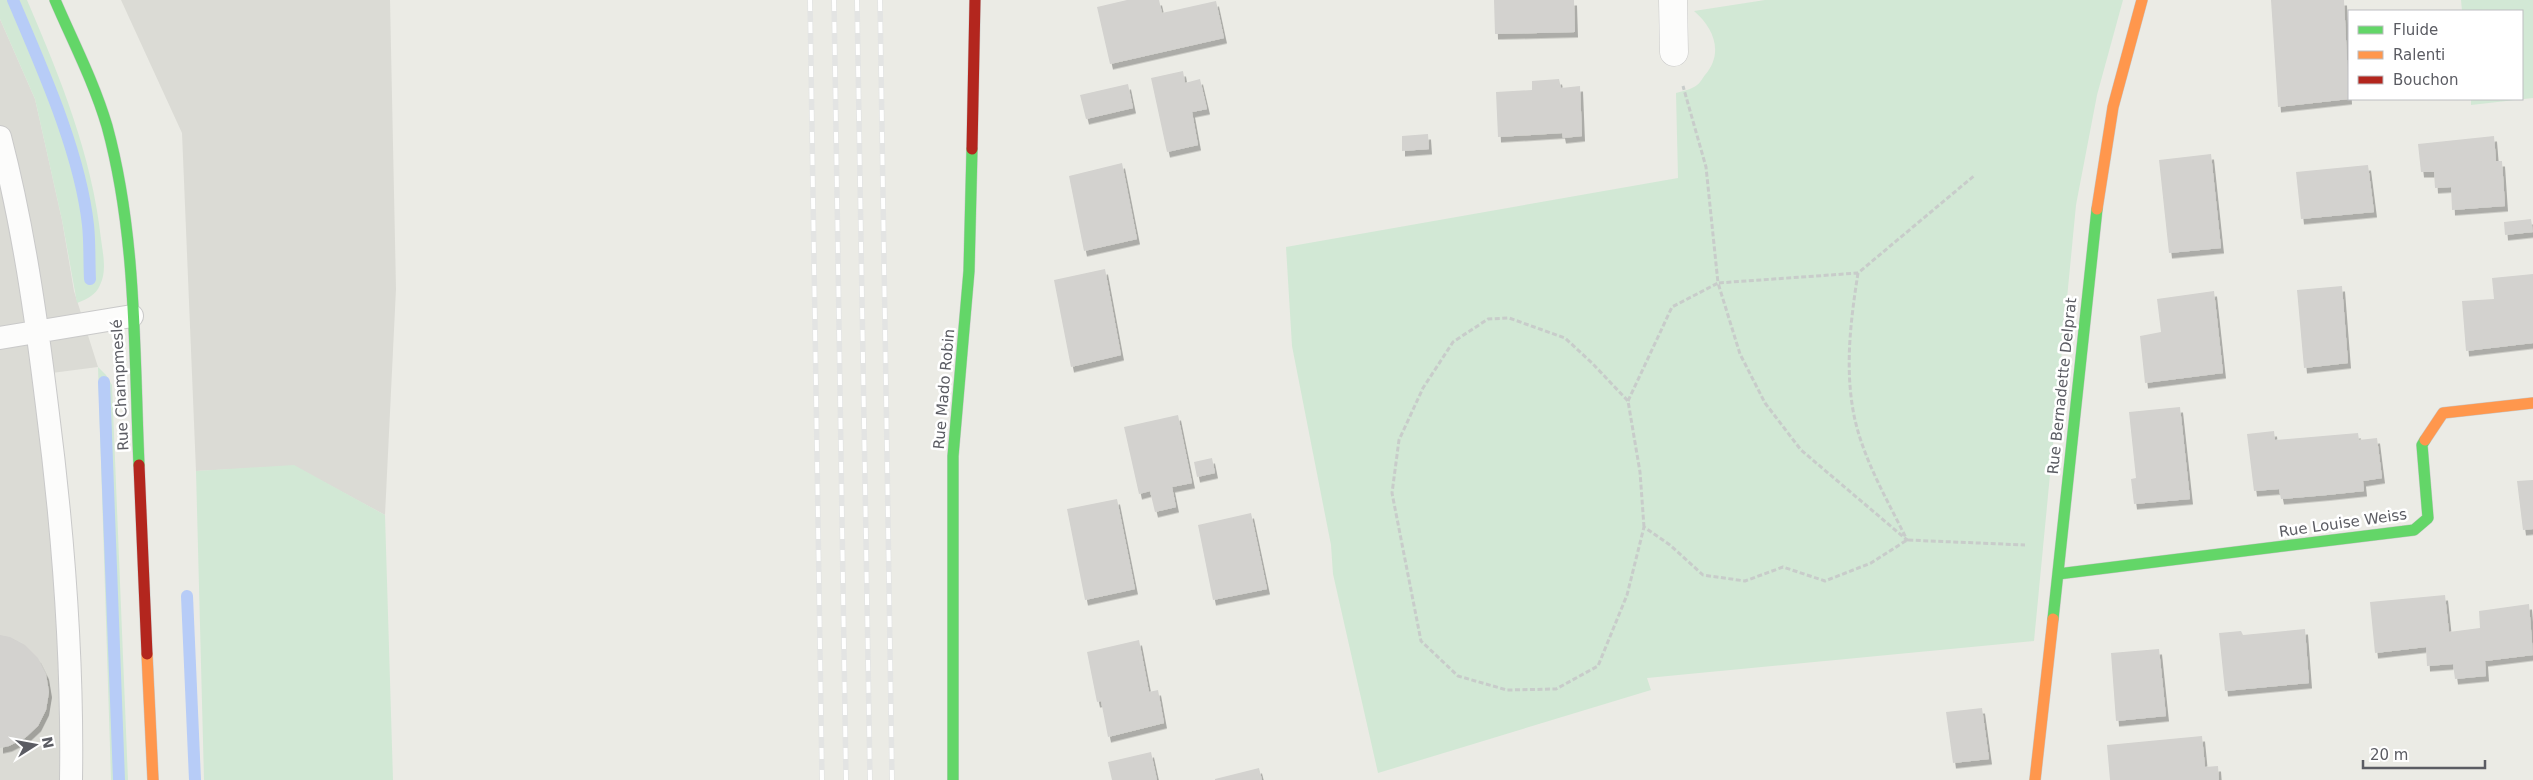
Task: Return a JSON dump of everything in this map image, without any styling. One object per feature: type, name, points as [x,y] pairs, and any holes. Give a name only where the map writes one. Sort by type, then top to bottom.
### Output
[{"type":"street","name":"Rue Champmeslé","points":[[54,0],[100,105],[116,162],[124,211],[132,316],[153,780]]},
{"type":"street","name":"Rue Mado Robin","points":[[953,780],[953,456],[969,271],[975,0]]},
{"type":"street","points":[[1673,0],[1674,52]]},
{"type":"street","name":"Rue Bernadette Delprat","points":[[2035,780],[2101,172],[2111,108],[2128,40],[2142,0]]},
{"type":"street","name":"Rue Louise Weiss","points":[[2058,574],[2414,530],[2428,518],[2422,445],[2443,413],[2533,403]]},
{"type":"lane","points":[[0,137],[13,184],[38,330],[62,522],[72,729],[71,780]]},
{"type":"lane","points":[[0,338],[38,330],[132,316]]},
{"type":"path","points":[[1674,52],[1706,166],[1718,283],[1740,354],[1765,403],[1800,450],[1907,540]]},
{"type":"path","points":[[1628,401],[1565,338],[1509,318],[1488,319],[1453,342],[1422,388],[1399,440],[1392,494],[1421,641],[1458,676],[1507,690],[1556,690],[1598,666],[1627,595],[1644,527],[1640,472],[1628,401],[1672,306],[1718,283],[1858,273],[1975,175]]},
{"type":"path","points":[[1858,273],[1849,335],[1853,410],[1871,466],[1907,540]]},
{"type":"path","points":[[1644,527],[1670,545],[1703,574],[1745,581],[1783,567],[1825,581],[1871,563],[1907,540],[2060,547]]},
{"type":"shaded area","points":[[121,0],[390,0],[396,289],[385,515],[294,466],[196,471],[182,133]]},
{"type":"shaded area","points":[[0,19],[35,99],[62,220],[74,291],[98,367],[44,374],[71,780],[0,780]]},
{"type":"green space","points":[[0,0],[27,0],[63,87],[90,177],[97,208],[103,251],[103,274],[100,285],[94,294],[77,303],[62,220],[35,99],[0,19]]},
{"type":"green space","points":[[1765,0],[2123,0],[2097,95],[2076,205],[2034,641],[1647,678],[1651,690],[1378,773],[1333,574],[1331,545],[1292,346],[1286,247],[1678,178],[1676,93],[1692,88],[1699,83],[1711,67],[1715,50],[1714,41],[1707,25],[1694,11]]},
{"type":"green space","points":[[2461,0],[2533,0],[2533,98],[2523,99],[2523,10],[2462,10]]},
{"type":"green space","points":[[2471,100],[2515,100],[2471,105]]},
{"type":"green space","points":[[98,367],[112,385],[128,780],[111,780]]},
{"type":"green space","points":[[294,465],[385,515],[393,780],[204,780],[196,471]]},
{"type":"building","points":[[1127,0],[1159,0],[1162,13],[1216,1],[1224,38],[1110,64],[1097,7]]},
{"type":"building","points":[[1494,0],[1574,0],[1575,32],[1495,34]]},
{"type":"building","points":[[2271,0],[2344,0],[2348,99],[2278,107]]},
{"type":"building","points":[[1183,71],[1185,83],[1200,79],[1207,109],[1192,112],[1198,145],[1167,152],[1151,78]]},
{"type":"building","points":[[1559,79],[1561,88],[1580,86],[1582,136],[1563,138],[1562,133],[1498,137],[1496,92],[1532,90],[1532,81]]},
{"type":"building","points":[[1128,84],[1133,108],[1086,119],[1080,95]]},
{"type":"building","points":[[1428,134],[1429,149],[1402,151],[1402,136]]},
{"type":"building","points":[[2494,136],[2496,161],[2502,161],[2505,206],[2452,210],[2451,187],[2435,188],[2434,172],[2421,172],[2418,144]]},
{"type":"building","points":[[2211,154],[2221,248],[2169,253],[2159,160]]},
{"type":"building","points":[[1122,163],[1137,239],[1084,251],[1069,176]]},
{"type":"building","points":[[2368,165],[2374,212],[2301,219],[2296,172]]},
{"type":"building","points":[[2531,219],[2533,232],[2505,235],[2504,222]]},
{"type":"building","points":[[1105,269],[1121,355],[1071,367],[1054,280]]},
{"type":"building","points":[[2533,274],[2533,343],[2466,351],[2462,301],[2494,299],[2492,278]]},
{"type":"building","points":[[2342,286],[2348,363],[2304,368],[2297,290]]},
{"type":"building","points":[[2214,291],[2223,373],[2145,383],[2140,336],[2161,332],[2157,299]]},
{"type":"building","points":[[2180,407],[2190,499],[2134,504],[2131,479],[2136,478],[2129,412]]},
{"type":"building","points":[[1178,415],[1192,483],[1172,487],[1176,507],[1155,512],[1150,491],[1139,494],[1124,427]]},
{"type":"building","points":[[2274,431],[2275,440],[2358,433],[2359,440],[2377,438],[2382,478],[2363,481],[2364,491],[2327,495],[2281,499],[2279,489],[2254,491],[2247,434]]},
{"type":"building","points":[[1212,458],[1215,473],[1197,477],[1194,462]]},
{"type":"building","points":[[2533,480],[2533,529],[2523,530],[2517,481]]},
{"type":"building","points":[[1117,499],[1135,589],[1085,600],[1067,509]]},
{"type":"building","points":[[1251,513],[1267,589],[1213,600],[1198,525]]},
{"type":"building","points":[[2445,595],[2449,632],[2480,628],[2479,611],[2529,604],[2533,655],[2485,661],[2486,676],[2455,679],[2453,664],[2427,666],[2426,647],[2375,653],[2370,602]]},
{"type":"building","points":[[2305,629],[2309,683],[2225,691],[2219,633],[2241,631],[2243,635]]},
{"type":"building","points":[[0,635],[10,637],[25,645],[38,658],[46,674],[49,692],[46,710],[38,726],[25,738],[0,748]]},
{"type":"building","points":[[1139,640],[1149,692],[1158,690],[1164,723],[1108,737],[1101,701],[1097,702],[1087,652]]},
{"type":"building","points":[[2159,649],[2166,716],[2116,721],[2111,653]]},
{"type":"building","points":[[1982,708],[1989,759],[1953,763],[1946,712]]},
{"type":"building","points":[[2202,736],[2205,767],[2218,766],[2219,780],[2110,780],[2107,745]]},
{"type":"building","points":[[1151,752],[1157,780],[1112,780],[1108,762]]},
{"type":"building","points":[[1259,768],[1262,780],[1215,780],[1215,779]]},
{"type":"waterway","points":[[13,0],[58,111],[77,169],[88,225],[90,279]]},
{"type":"waterway","points":[[104,382],[119,780]]},
{"type":"waterway","points":[[187,596],[195,780]]},
{"type":"railway","points":[[810,0],[822,780]]},
{"type":"railway","points":[[834,0],[846,780]]},
{"type":"railway","points":[[857,0],[870,780]]},
{"type":"railway","points":[[880,0],[892,780]]},
{"type":"traffic: fast","points":[[55,0],[96,94],[107,126],[117,168],[129,252],[135,338],[139,465]]},
{"type":"traffic: fast","points":[[953,780],[953,456],[969,271],[972,149]]},
{"type":"traffic: fast","points":[[2053,619],[2097,209]]},
{"type":"traffic: fast","points":[[2058,574],[2414,530],[2428,518],[2422,445],[2425,440]]},
{"type":"traffic: slow","points":[[2097,209],[2113,107],[2142,0]]},
{"type":"traffic: slow","points":[[2425,440],[2443,413],[2533,403]]},
{"type":"traffic: slow","points":[[2035,780],[2053,619]]},
{"type":"traffic: slow","points":[[147,654],[153,780]]},
{"type":"traffic: jam","points":[[972,149],[975,0]]},
{"type":"traffic: jam","points":[[139,465],[147,654]]}]
